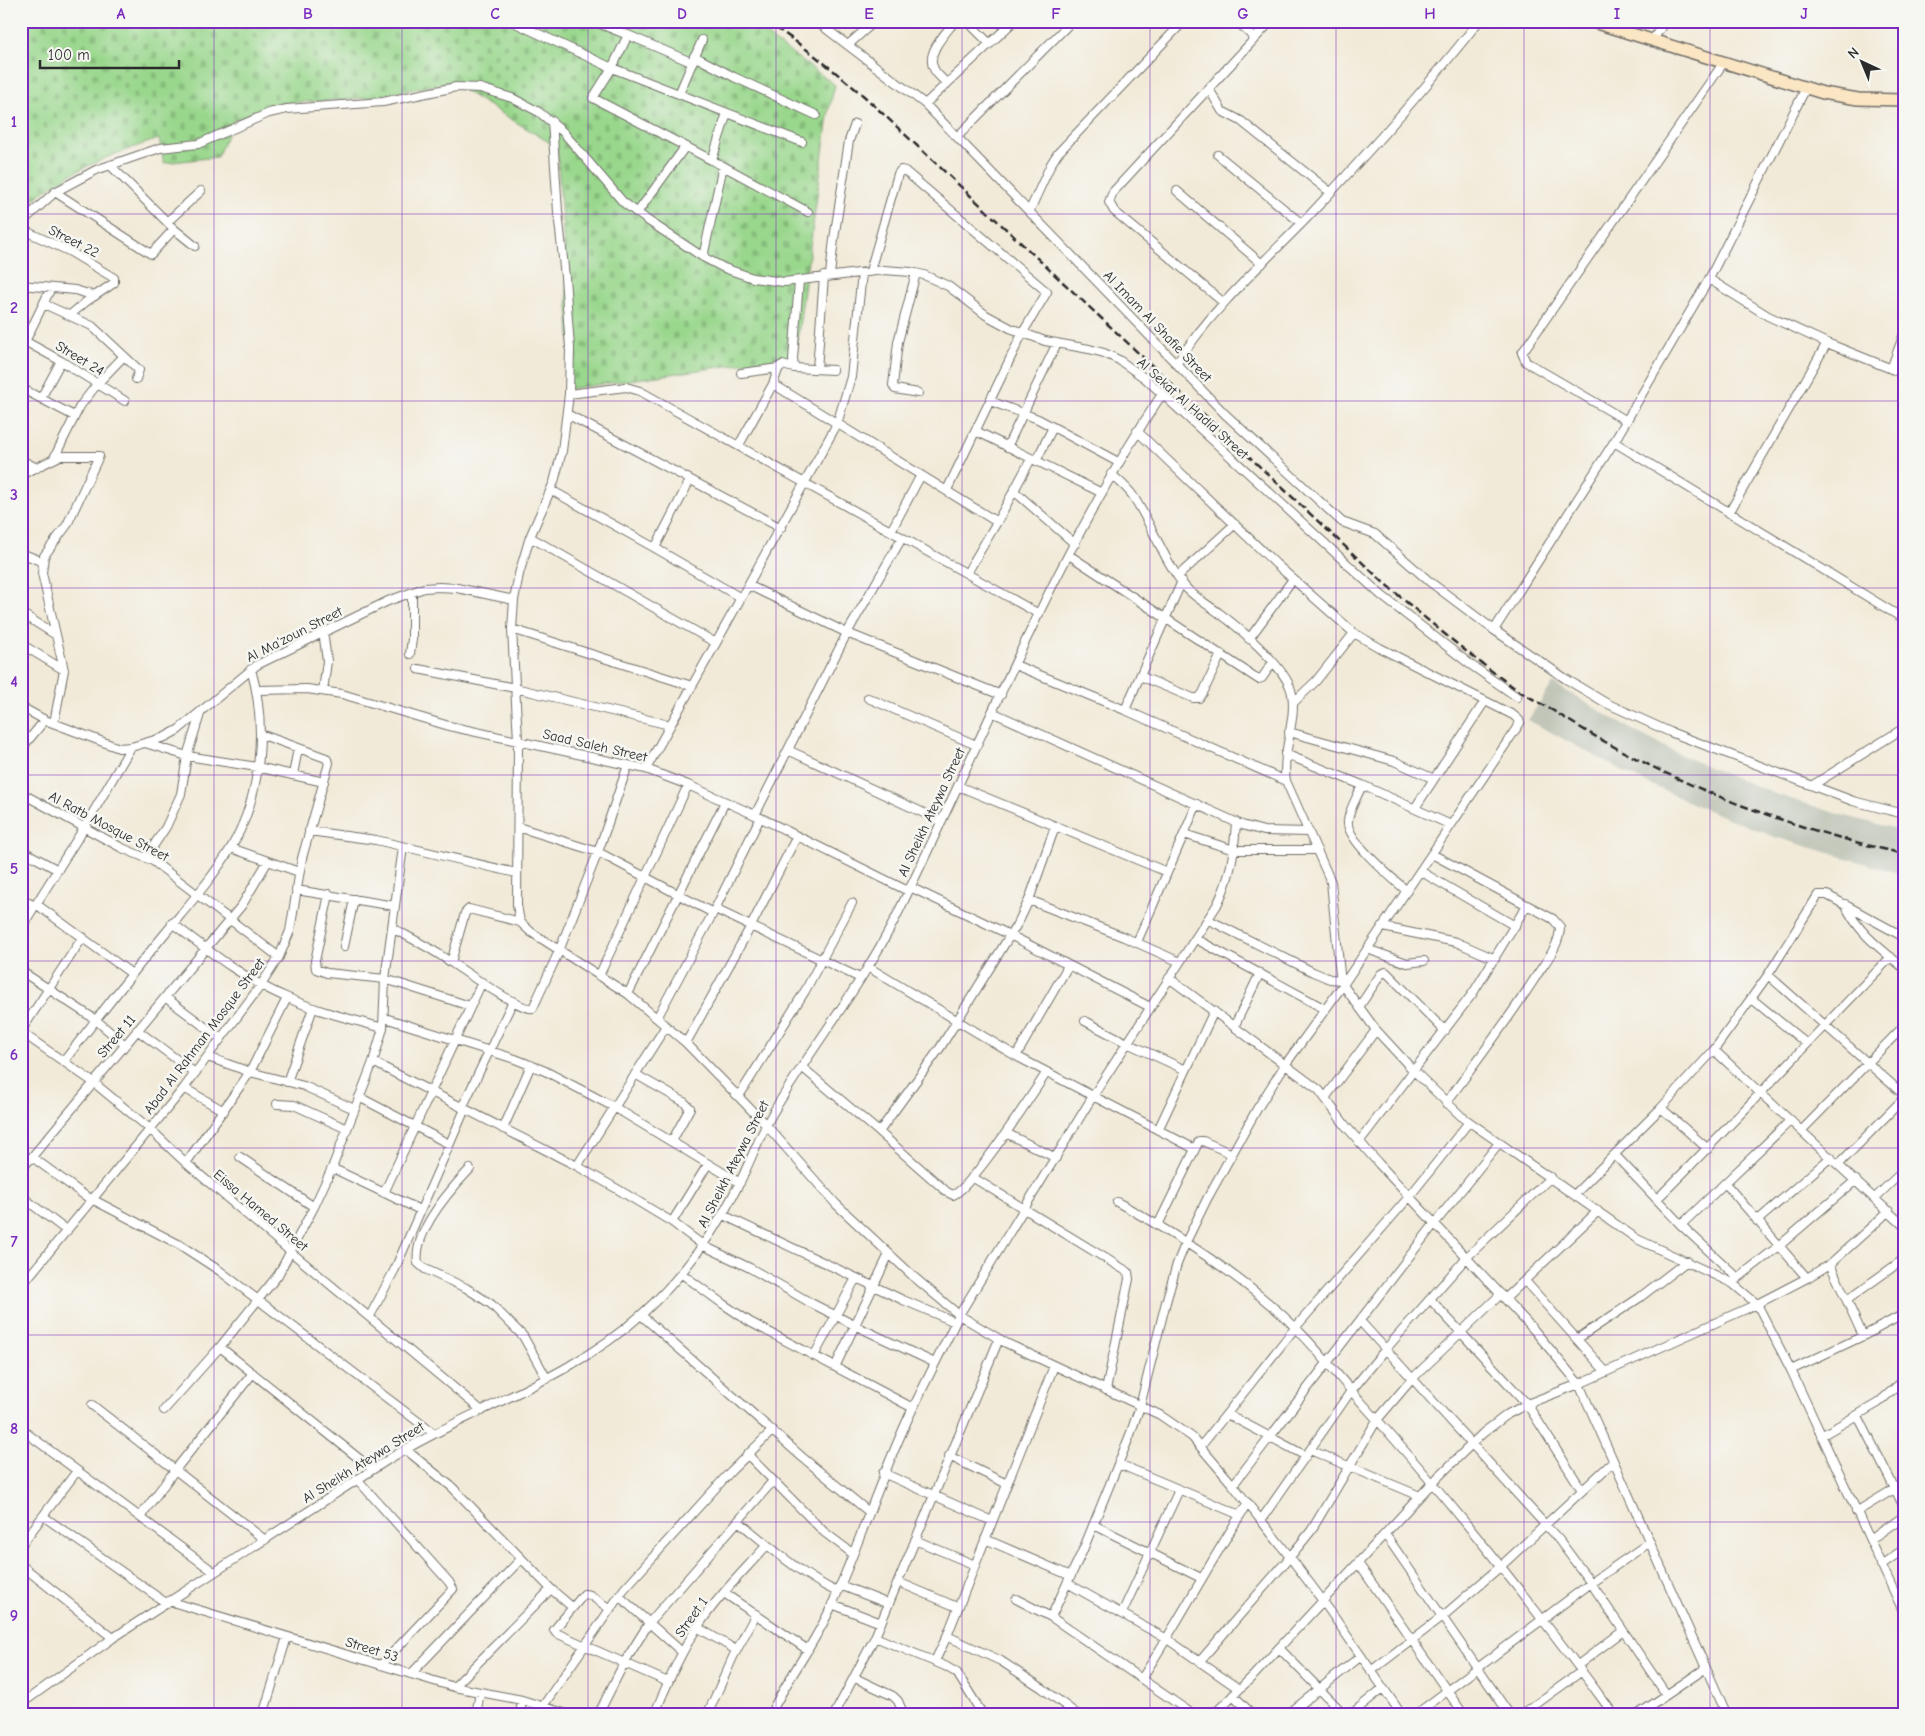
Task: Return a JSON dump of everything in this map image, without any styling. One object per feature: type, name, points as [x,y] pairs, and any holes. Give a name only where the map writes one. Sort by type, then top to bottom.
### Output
[{"type":"street","points":[[511,21],[612,68],[802,142]]},
{"type":"street","points":[[593,21],[693,59],[816,115]]},
{"type":"street","name":"Al Imam Al Shafie Street","points":[[816,21],[925,104],[1030,210],[1225,414],[1338,519],[1348,525],[1375,534],[1435,587],[1494,630],[1573,683],[1627,713],[1670,732],[1853,801],[1904,814]]},
{"type":"street","points":[[848,45],[875,21]]},
{"type":"street","points":[[947,84],[933,69],[931,59],[940,40],[955,21]]},
{"type":"street","points":[[967,21],[990,44]]},
{"type":"street","points":[[925,104],[1014,21]]},
{"type":"street","points":[[958,136],[1072,21]]},
{"type":"street","points":[[1030,210],[1058,153],[1184,21]]},
{"type":"street","points":[[1237,21],[1255,38]]},
{"type":"street","points":[[1224,303],[1114,210],[1109,202],[1113,192],[1271,21]]},
{"type":"street","points":[[1177,363],[1197,333],[1429,84],[1479,21]]},
{"type":"street","points":[[1590,21],[1806,88],[1858,100],[1904,100]]},
{"type":"street","points":[[1652,41],[1665,21]]},
{"type":"street","points":[[628,35],[612,68],[593,98],[808,212]]},
{"type":"street","points":[[679,94],[702,40]]},
{"type":"street","points":[[1626,421],[1526,362],[1522,353],[1724,62]]},
{"type":"street","name":"Al Sekat Al Hadid Street","points":[[21,223],[55,192],[82,176],[110,164],[160,148],[198,144],[260,116],[278,110],[383,102],[456,87],[480,88],[512,98],[533,108],[552,121],[612,191],[637,214],[703,257],[731,271],[753,278],[784,282],[891,270],[916,273],[948,286],[986,315],[1022,334],[1089,349],[1119,360],[1146,379],[1382,595],[1456,653],[1517,697]]},
{"type":"street","points":[[1209,88],[1222,111],[1241,121],[1330,192]]},
{"type":"street","points":[[1494,630],[1614,442],[1710,279],[1806,88]]},
{"type":"street","points":[[712,160],[727,113]]},
{"type":"street","points":[[520,922],[517,905],[516,873],[518,740],[512,629],[514,600],[519,574],[530,537],[551,490],[562,451],[569,394],[570,348],[552,121]]},
{"type":"street","points":[[818,369],[820,313],[834,239],[849,141],[855,124]]},
{"type":"street","points":[[637,214],[685,147]]},
{"type":"street","points":[[1218,155],[1301,223]]},
{"type":"street","points":[[110,164],[174,229],[194,246]]},
{"type":"street","points":[[703,257],[722,166]]},
{"type":"street","points":[[646,769],[837,424],[851,377],[866,272],[898,174],[901,170],[905,171],[1047,292],[1022,334],[947,490]]},
{"type":"street","points":[[167,222],[201,191]]},
{"type":"street","points":[[1177,191],[1262,264]]},
{"type":"street","points":[[55,192],[151,254],[174,229]]},
{"type":"street","name":"Street 22","points":[[21,229],[69,252],[114,277],[114,283],[95,296]]},
{"type":"street","points":[[916,273],[898,342],[893,385],[895,389],[918,394]]},
{"type":"street","points":[[1710,279],[1768,316],[1827,343],[1904,374]]},
{"type":"street","points":[[794,368],[793,359],[799,281]]},
{"type":"street","points":[[21,285],[75,290],[95,296]]},
{"type":"street","points":[[21,350],[24,340],[51,288]]},
{"type":"street","points":[[70,315],[95,296]]},
{"type":"street","points":[[44,304],[92,326],[139,370],[136,379]]},
{"type":"street","points":[[1891,369],[1904,334]]},
{"type":"street","name":"Street 24","points":[[24,340],[125,401]]},
{"type":"street","points":[[1007,447],[1056,343]]},
{"type":"street","points":[[1729,513],[1827,343]]},
{"type":"street","points":[[54,458],[74,416],[98,383],[124,356]]},
{"type":"street","points":[[41,398],[61,361]]},
{"type":"street","points":[[740,373],[782,366],[833,370]]},
{"type":"street","points":[[739,445],[773,384],[779,368]]},
{"type":"street","points":[[773,384],[997,522]]},
{"type":"street","points":[[569,394],[626,387],[640,390],[1039,614]]},
{"type":"street","points":[[21,388],[74,416]]},
{"type":"street","name":"Al Sheikh Ateywa Street","points":[[21,1704],[167,1602],[405,1448],[546,1379],[596,1350],[641,1315],[682,1274],[704,1246],[723,1214],[740,1183],[766,1125],[868,967],[891,926],[976,745],[1069,555],[1111,474],[1162,394]]},
{"type":"street","points":[[990,400],[1024,413],[1118,462]]},
{"type":"street","points":[[567,414],[781,528]]},
{"type":"street","points":[[967,573],[1053,428]]},
{"type":"street","points":[[976,431],[1102,493]]},
{"type":"street","points":[[1051,1617],[1094,1525],[1140,1406],[1166,1302],[1186,1242],[1232,1154],[1257,1109],[1285,1065],[1342,982],[1383,927],[1520,723],[1517,718],[1354,633],[1293,579],[1138,431]]},
{"type":"street","points":[[1614,442],[1904,619]]},
{"type":"street","points":[[21,475],[54,458],[66,455],[99,456],[67,525],[42,562],[42,573],[64,670],[54,723]]},
{"type":"street","points":[[21,460],[37,468]]},
{"type":"street","points":[[1111,474],[1132,496],[1180,578],[1196,598],[1220,614],[1249,639],[1273,662],[1289,685],[1293,703],[1285,754],[1284,768],[1286,781],[1328,873],[1333,891],[1342,982],[1358,1007],[1376,1030],[1413,1070],[1446,1103],[1469,1122],[1638,1238],[1687,1261],[1735,1280]]},
{"type":"street","points":[[891,531],[921,475]]},
{"type":"street","points":[[656,548],[690,480]]},
{"type":"street","points":[[551,490],[656,548],[740,598]]},
{"type":"street","points":[[1014,491],[1075,544]]},
{"type":"street","points":[[1125,710],[1166,617],[1180,578],[1235,524]]},
{"type":"street","points":[[530,537],[716,644]]},
{"type":"street","points":[[657,1018],[714,911],[788,750],[848,633],[902,538]]},
{"type":"street","points":[[21,553],[42,562]]},
{"type":"street","points":[[1069,555],[1258,679],[1262,678],[1273,662]]},
{"type":"street","points":[[1249,639],[1293,579]]},
{"type":"street","points":[[748,585],[848,633],[1001,695]]},
{"type":"street","name":"Al Ma'zoun Street","points":[[21,706],[45,720],[113,747],[145,743],[171,734],[251,669],[323,631],[388,601],[424,588],[457,588],[514,600]]},
{"type":"street","points":[[410,654],[412,639],[412,593]]},
{"type":"street","points":[[21,612],[56,635]]},
{"type":"street","points":[[512,629],[692,686]]},
{"type":"street","points":[[323,631],[327,661],[323,691]]},
{"type":"street","points":[[1293,703],[1316,681],[1354,633]]},
{"type":"street","points":[[21,644],[64,670]]},
{"type":"street","points":[[1140,676],[1193,698],[1198,698],[1203,693],[1221,654]]},
{"type":"street","points":[[1015,665],[1125,710],[1286,781]]},
{"type":"street","points":[[64,1061],[231,848],[248,811],[258,767],[260,734],[257,690],[251,669]]},
{"type":"street","points":[[418,669],[515,688],[670,725]]},
{"type":"street","name":"Saad Saleh Street","points":[[257,690],[290,688],[342,694],[449,726],[646,769],[758,816],[909,889],[1010,935],[1150,1008]]},
{"type":"street","points":[[868,698],[976,745]]},
{"type":"street","points":[[1415,808],[1485,701]]},
{"type":"street","points":[[146,857],[166,827],[181,794],[186,756],[201,710]]},
{"type":"street","points":[[992,712],[1236,822],[1264,831],[1309,832]]},
{"type":"street","points":[[21,749],[45,720]]},
{"type":"street","points":[[1813,785],[1904,728]]},
{"type":"street","points":[[1289,732],[1394,761],[1434,779]]},
{"type":"street","points":[[260,734],[298,748],[293,775]]},
{"type":"street","points":[[145,743],[186,756],[258,767],[324,782]]},
{"type":"street","points":[[21,928],[84,828],[131,746]]},
{"type":"street","name":"Abad Al Rahman Mosque Street","points":[[21,1286],[24,1277],[67,1230],[184,1088],[261,985],[279,957],[290,931],[299,872],[329,762],[326,758],[298,748]]},
{"type":"street","points":[[788,750],[941,821]]},
{"type":"street","points":[[1285,754],[1362,785],[1451,825]]},
{"type":"street","points":[[392,928],[513,1002],[527,1009],[533,1008],[559,951],[598,852],[628,765]]},
{"type":"street","points":[[1362,785],[1348,821],[1350,829],[1364,851],[1407,891]]},
{"type":"street","points":[[599,976],[688,786]]},
{"type":"street","points":[[958,786],[1167,872]]},
{"type":"street","name":"Al Ratb Mosque Street","points":[[21,793],[84,828],[146,857],[279,957]]},
{"type":"street","points":[[628,994],[725,802]]},
{"type":"street","points":[[1137,942],[1197,804]]},
{"type":"street","points":[[770,1715],[832,1604],[883,1473],[957,1318],[1093,1096],[1209,920],[1225,890],[1232,865],[1236,822]]},
{"type":"street","points":[[518,827],[598,852],[679,895],[751,926],[860,978]]},
{"type":"street","points":[[880,1132],[957,1021],[1010,935],[1029,900],[1055,827]]},
{"type":"street","points":[[309,831],[361,837],[516,873]]},
{"type":"street","points":[[1184,834],[1234,850],[1317,850]]},
{"type":"street","points":[[686,1043],[751,926],[797,836]]},
{"type":"street","points":[[164,1410],[220,1347],[278,1275],[314,1207],[332,1168],[373,1062],[383,1028],[385,1018],[385,979],[403,846]]},
{"type":"street","points":[[231,848],[299,872]]},
{"type":"street","points":[[21,850],[58,870]]},
{"type":"street","points":[[1432,854],[1557,922],[1560,927],[1558,938],[1497,1036],[1446,1103]]},
{"type":"street","name":"Street 11","points":[[21,1170],[27,1160],[138,1030],[250,894],[268,861]]},
{"type":"street","points":[[1420,871],[1514,926]]},
{"type":"street","points":[[296,890],[395,906]]},
{"type":"street","points":[[329,894],[315,960],[316,969],[327,973],[385,979],[470,1006]]},
{"type":"street","points":[[1575,1194],[1615,1156],[1714,1050],[1752,999],[1818,895],[1827,894],[1904,937]]},
{"type":"street","points":[[21,899],[36,905],[132,974]]},
{"type":"street","points":[[344,946],[354,899]]},
{"type":"street","points":[[1029,900],[1137,942],[1180,962]]},
{"type":"street","points":[[739,1096],[805,992],[852,903]]},
{"type":"street","points":[[1845,904],[1856,924],[1904,968]]},
{"type":"street","points":[[1359,1142],[1473,993],[1527,905]]},
{"type":"street","points":[[450,962],[465,913],[469,909],[520,922],[559,951],[628,994],[686,1043],[739,1096],[836,1204],[957,1318]]},
{"type":"street","points":[[1209,920],[1313,972],[1342,982]]},
{"type":"street","points":[[172,923],[261,985],[287,998],[313,1008],[383,1028]]},
{"type":"street","points":[[1383,927],[1456,942],[1495,958]]},
{"type":"street","points":[[21,1031],[83,937]]},
{"type":"street","points":[[1196,939],[1260,972],[1325,1009]]},
{"type":"street","points":[[1367,950],[1407,963],[1424,961]]},
{"type":"street","points":[[1657,1199],[1708,1149],[1824,1025],[1891,958]]},
{"type":"street","points":[[1016,1056],[1068,966]]},
{"type":"street","points":[[868,967],[1016,1056],[1195,1149]]},
{"type":"street","points":[[21,971],[96,1020],[125,1044]]},
{"type":"street","points":[[1234,1026],[1260,972]]},
{"type":"street","points":[[1358,1007],[1381,974],[1386,972],[1445,1031]]},
{"type":"street","points":[[1768,975],[1904,1096],[1839,1164]]},
{"type":"street","points":[[1169,978],[1312,1084],[1359,1142],[1534,1330],[1579,1384],[1727,1715]]},
{"type":"street","points":[[384,1193],[482,982]]},
{"type":"street","points":[[165,997],[221,1039]]},
{"type":"street","points":[[186,1163],[250,1072],[287,998]]},
{"type":"street","points":[[1752,999],[1807,1044]]},
{"type":"street","points":[[370,1316],[395,1269],[488,1051],[513,1002]]},
{"type":"street","points":[[287,1082],[313,1008]]},
{"type":"street","points":[[1158,1130],[1214,1011]]},
{"type":"street","points":[[385,1018],[531,1065],[614,1107],[740,1183]]},
{"type":"street","points":[[1086,1021],[1127,1043],[1186,1070]]},
{"type":"street","points":[[577,1166],[666,1026]]},
{"type":"street","points":[[1802,1130],[1904,1026]]},
{"type":"street","points":[[138,1030],[195,1073]]},
{"type":"street","points":[[1325,1098],[1376,1030]]},
{"type":"street","name":"Eissa Hamed Street","points":[[21,1031],[93,1082],[291,1252],[482,1411]]},
{"type":"street","points":[[1714,1050],[1832,1157],[1904,1226]]},
{"type":"street","points":[[208,1056],[250,1072],[320,1092],[354,1109]]},
{"type":"street","points":[[373,1062],[577,1166],[672,1222],[704,1246],[750,1268],[836,1316],[935,1363]]},
{"type":"street","points":[[503,1129],[531,1065]]},
{"type":"street","points":[[803,1068],[880,1132],[950,1194],[956,1194],[972,1177],[1006,1133],[1047,1072]]},
{"type":"street","points":[[635,1074],[684,1102],[690,1108],[672,1141]]},
{"type":"street","points":[[184,1088],[224,1111]]},
{"type":"street","points":[[359,1097],[449,1144]]},
{"type":"street","points":[[277,1104],[294,1105],[347,1129]]},
{"type":"street","points":[[1661,1108],[1708,1149]]},
{"type":"street","points":[[1681,1225],[1791,1120]]},
{"type":"street","points":[[1201,1446],[1296,1328],[1409,1197],[1469,1122]]},
{"type":"street","points":[[1006,1133],[1056,1158]]},
{"type":"street","points":[[1158,1224],[1199,1141],[1202,1140],[1232,1154]]},
{"type":"street","points":[[1233,1484],[1499,1143]]},
{"type":"street","points":[[1615,1156],[1757,1304],[1904,1613]]},
{"type":"street","points":[[240,1157],[314,1207]]},
{"type":"street","points":[[1757,1221],[1832,1157]]},
{"type":"street","points":[[27,1160],[93,1199],[180,1245],[220,1271],[433,1433]]},
{"type":"street","points":[[672,1222],[708,1164]]},
{"type":"street","points":[[332,1168],[420,1210]]},
{"type":"street","points":[[470,1169],[438,1205],[417,1256],[418,1263],[425,1269],[466,1288],[491,1304],[523,1336],[546,1379]]},
{"type":"street","points":[[1875,1198],[1904,1170]]},
{"type":"street","points":[[972,1177],[1023,1210],[1128,1272],[1129,1279],[1106,1390]]},
{"type":"street","points":[[1261,1520],[1351,1391],[1385,1350],[1467,1257],[1550,1177]]},
{"type":"street","points":[[1735,1280],[1779,1246],[1856,1180]]},
{"type":"street","points":[[1725,1184],[1808,1278]]},
{"type":"street","points":[[21,1196],[67,1230]]},
{"type":"street","points":[[21,1211],[29,1202]]},
{"type":"street","points":[[1117,1202],[1158,1224],[1186,1242],[1249,1287],[1296,1328],[1433,1482],[1544,1619],[1614,1715]]},
{"type":"street","points":[[1200,1661],[1316,1524],[1377,1420],[1412,1379],[1461,1332],[1525,1280],[1598,1211]]},
{"type":"street","points":[[1213,1715],[1279,1648],[1433,1482],[1496,1423],[1527,1404],[1606,1372],[1757,1304],[1808,1278],[1830,1264],[1889,1211]]},
{"type":"street","points":[[723,1214],[800,1249],[856,1278],[957,1318],[1173,1422],[1188,1433],[1248,1502],[1323,1600],[1402,1715]]},
{"type":"street","points":[[835,1367],[889,1254]]},
{"type":"street","points":[[1847,1300],[1904,1259]]},
{"type":"street","points":[[1577,1339],[1639,1298],[1687,1261]]},
{"type":"street","points":[[1830,1264],[1863,1336]]},
{"type":"street","points":[[682,1274],[743,1318],[913,1408]]},
{"type":"street","points":[[814,1356],[856,1278]]},
{"type":"street","points":[[1525,1280],[1606,1372]]},
{"type":"street","points":[[1430,1299],[1527,1404],[1582,1490]]},
{"type":"street","points":[[1790,1370],[1863,1336],[1904,1314]]},
{"type":"street","points":[[641,1315],[820,1472],[869,1512]]},
{"type":"street","points":[[1360,1321],[1545,1524],[1591,1583],[1666,1694]]},
{"type":"street","points":[[834,1715],[875,1637],[999,1339]]},
{"type":"street","points":[[220,1347],[372,1469]]},
{"type":"street","points":[[935,1661],[947,1636],[1054,1366]]},
{"type":"street","points":[[140,1517],[253,1373]]},
{"type":"street","points":[[1821,1436],[1901,1389],[1904,1380]]},
{"type":"street","points":[[92,1405],[265,1540]]},
{"type":"street","points":[[1227,1414],[1271,1437],[1308,1453],[1350,1467],[1420,1496]]},
{"type":"street","points":[[1858,1416],[1904,1507]]},
{"type":"street","points":[[21,1429],[214,1572]]},
{"type":"street","points":[[543,1706],[619,1596],[660,1548],[747,1454],[772,1430]]},
{"type":"street","points":[[405,1448],[452,1487],[521,1559],[572,1607]]},
{"type":"street","points":[[747,1454],[824,1532],[852,1553]]},
{"type":"street","points":[[949,1456],[1006,1484]]},
{"type":"street","points":[[1371,1671],[1442,1617],[1501,1566],[1614,1462]]},
{"type":"street","points":[[1119,1464],[1240,1515]]},
{"type":"street","points":[[21,1545],[24,1536],[43,1516],[77,1471]]},
{"type":"street","points":[[883,1473],[992,1521]]},
{"type":"street","points":[[357,1479],[449,1582],[453,1589],[381,1665]]},
{"type":"street","points":[[598,1715],[624,1663],[649,1623],[773,1481]]},
{"type":"street","points":[[1856,1512],[1904,1484]]},
{"type":"street","points":[[1122,1614],[1179,1490]]},
{"type":"street","points":[[1142,1678],[1248,1502]]},
{"type":"street","name":"Street 53","points":[[43,1516],[167,1602],[454,1687],[522,1700],[570,1715]]},
{"type":"street","points":[[1870,1540],[1904,1516]]},
{"type":"street","points":[[738,1521],[804,1574],[838,1589],[889,1604]]},
{"type":"street","points":[[1094,1525],[1201,1578]]},
{"type":"street","points":[[1385,1534],[1510,1715]]},
{"type":"street","points":[[985,1539],[1069,1580],[1122,1614],[1167,1639],[1240,1689]]},
{"type":"street","points":[[915,1540],[975,1565]]},
{"type":"street","points":[[1415,1715],[1591,1583],[1650,1542]]},
{"type":"street","name":"Street 1","points":[[654,1715],[682,1652],[697,1627],[724,1593],[767,1545]]},
{"type":"street","points":[[1881,1565],[1904,1550]]},
{"type":"street","points":[[411,1674],[521,1559]]},
{"type":"street","points":[[1358,1562],[1464,1715]]},
{"type":"street","points":[[21,1566],[113,1638]]},
{"type":"street","points":[[898,1582],[957,1607]]},
{"type":"street","points":[[454,1687],[551,1589]]},
{"type":"street","points":[[724,1593],[808,1650]]},
{"type":"street","points":[[610,1609],[587,1594],[572,1607],[554,1630],[556,1633],[668,1682]]},
{"type":"street","points":[[619,1596],[682,1652]]},
{"type":"street","points":[[1016,1599],[1051,1617],[1194,1715]]},
{"type":"street","points":[[832,1604],[881,1623]]},
{"type":"street","points":[[707,1715],[736,1650],[756,1614]]},
{"type":"street","points":[[697,1627],[736,1650]]},
{"type":"street","points":[[1521,1715],[1624,1631]]},
{"type":"street","points":[[947,1636],[1001,1661],[1078,1715]]},
{"type":"street","points":[[262,1715],[287,1637]]},
{"type":"street","points":[[875,1637],[935,1661],[957,1673],[983,1715]]},
{"type":"street","points":[[1279,1648],[1346,1715]]},
{"type":"street","points":[[1287,1715],[1361,1656]]},
{"type":"street","points":[[1637,1715],[1706,1668]]},
{"type":"street","points":[[854,1678],[893,1696],[898,1701],[904,1715]]},
{"type":"street","points":[[1350,1715],[1383,1688]]},
{"type":"street","points":[[476,1715],[480,1692]]},
{"type":"street","points":[[1233,1696],[1252,1715]]},
{"type":"street","points":[[520,1715],[522,1700]]},
{"type":"street","points":[[21,1704],[30,1715]]},
{"type":"shaded area","points":[[1553,683],[1634,731],[1711,768],[1775,794],[1845,816],[1904,831],[1904,875],[1775,837],[1700,807],[1638,779],[1528,720]]},
{"type":"green space","points":[[21,21],[747,21],[835,85],[829,109],[795,356],[568,389],[571,350],[557,147],[450,82],[373,97],[279,103],[234,120],[217,157],[164,163],[159,139],[123,151],[85,167],[50,187],[21,212]]},
{"type":"railway","points":[[765,21],[804,48],[865,97],[1383,582],[1448,637],[1516,689],[1593,735],[1678,779],[1766,814],[1811,829],[1904,854]]}]
